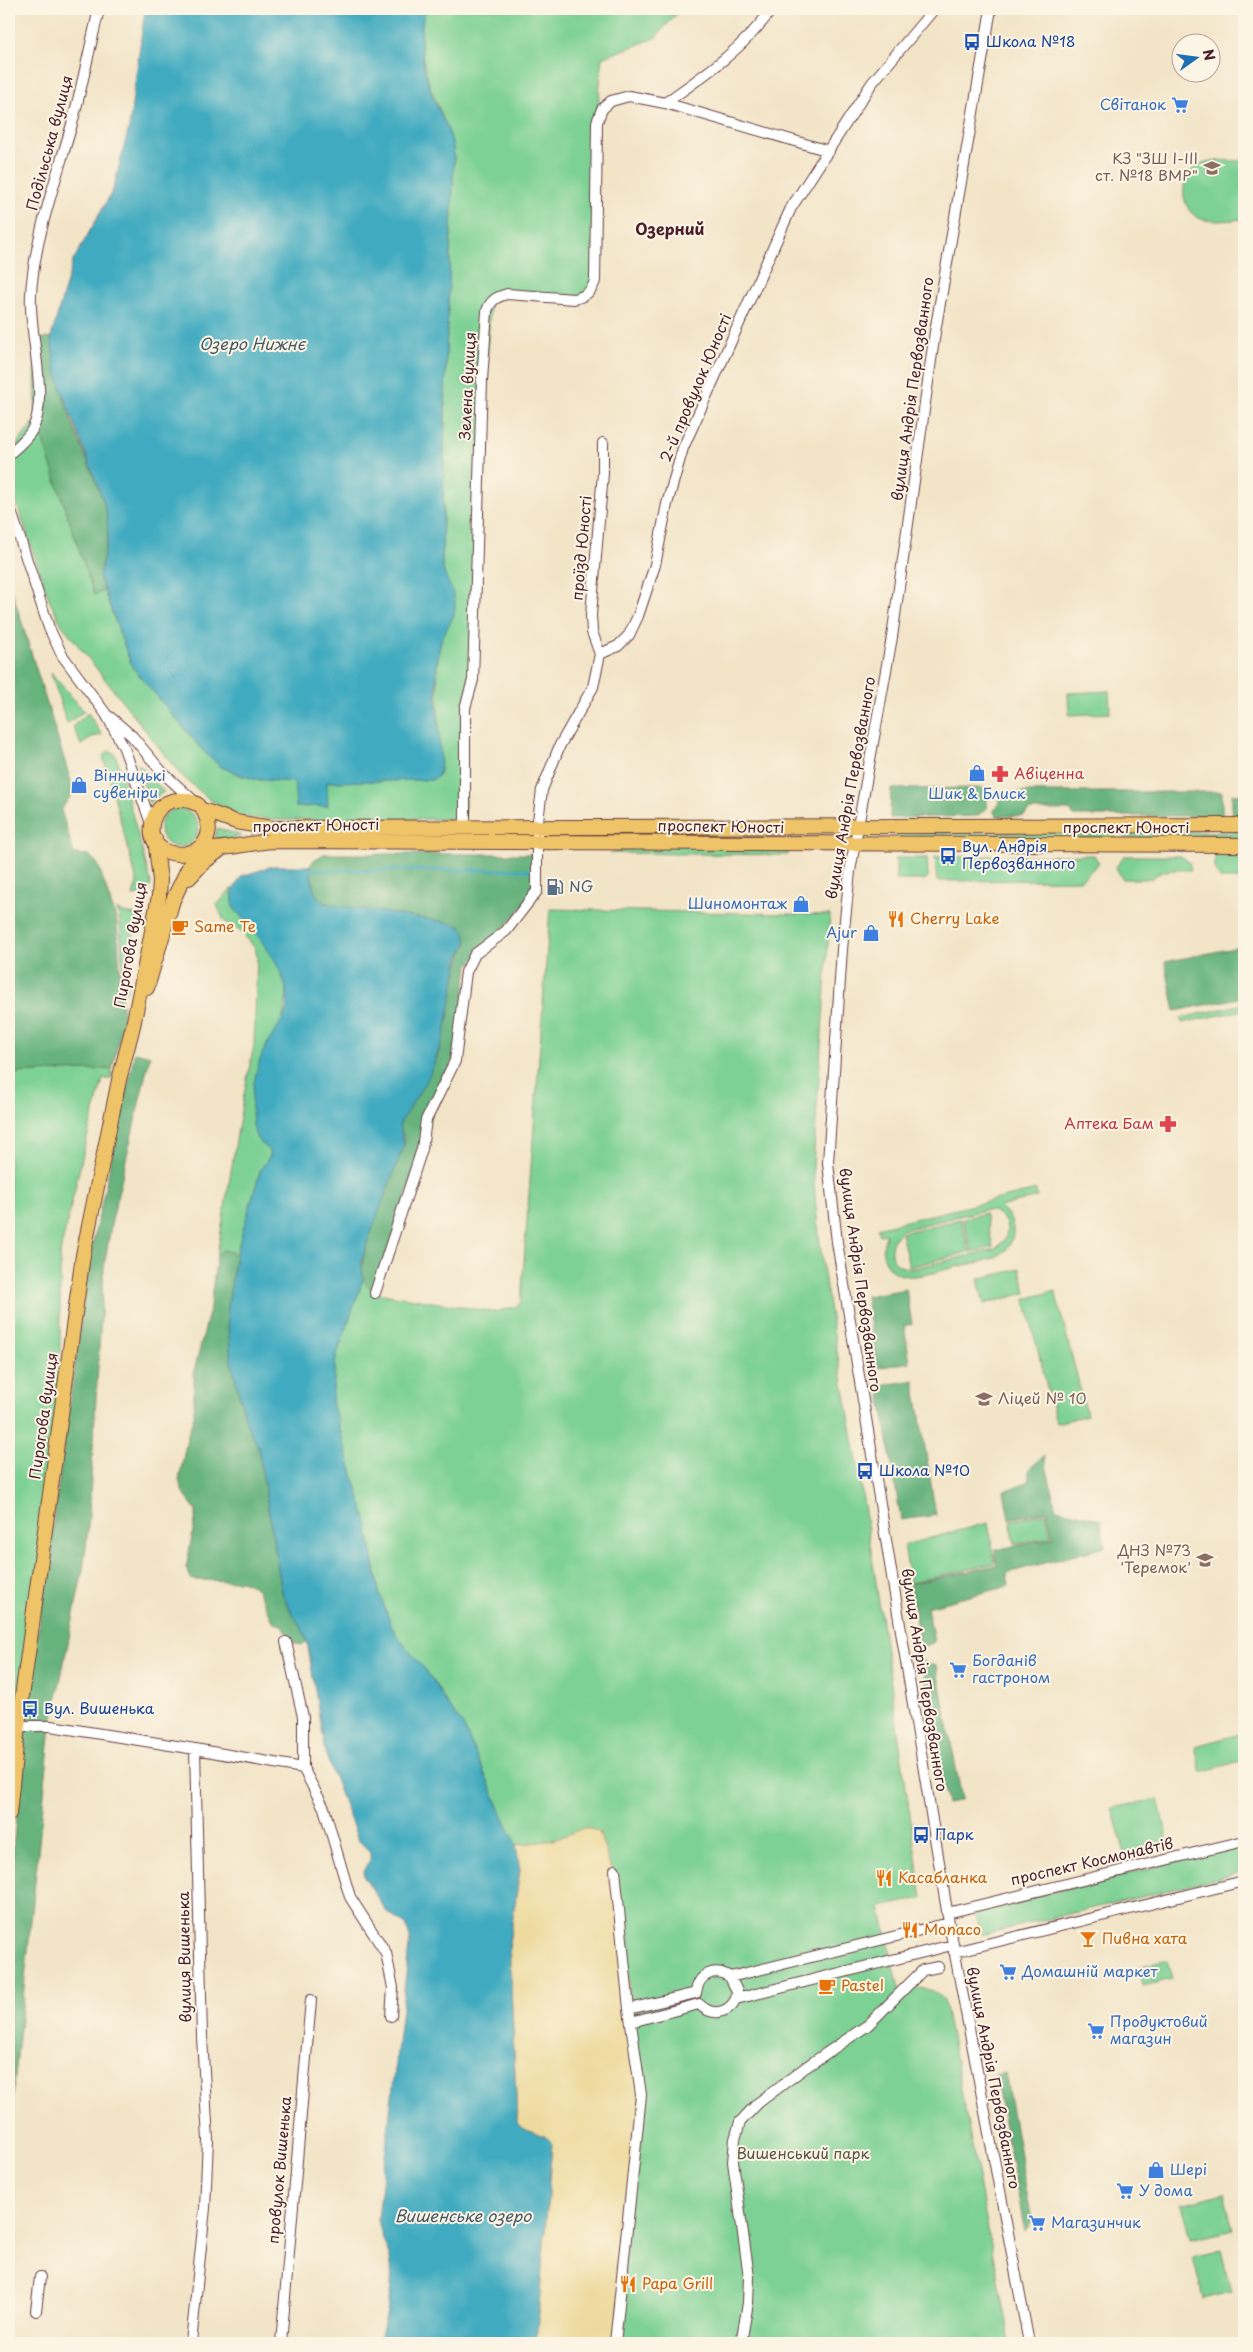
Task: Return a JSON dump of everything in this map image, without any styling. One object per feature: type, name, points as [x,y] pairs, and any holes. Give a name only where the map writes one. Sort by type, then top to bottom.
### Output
[{"type":"main road","points":[[178,799],[188,800],[200,807],[207,817],[208,833],[206,840],[198,849],[185,855],[175,855],[165,851],[153,833],[155,816],[160,807],[178,799]]},
{"type":"main road","name":"проспект Юності","points":[[200,807],[243,824],[272,828],[465,828],[537,835],[854,844],[1244,845]]},
{"type":"main road","name":"проспект Юності","points":[[198,849],[220,850],[238,845],[272,841],[858,827],[1244,825]]},
{"type":"main road","points":[[1120,826],[1120,844]]},
{"type":"main road","name":"Пирогова вулиця","points":[[9,1814],[18,1726],[83,1255],[119,1080],[133,1026],[158,896],[160,880],[153,833]]},
{"type":"main road","name":"Пирогова вулиця","points":[[133,1026],[156,965],[164,929],[178,890],[198,849]]},
{"type":"main road","points":[[178,890],[204,862],[220,850]]},
{"type":"street","name":"Подільська вулиця","points":[[9,454],[26,438],[36,420],[38,376],[30,305],[33,273],[99,9]]},
{"type":"street","points":[[666,103],[732,54],[755,31],[772,9]]},
{"type":"street","name":"2-й провулок Юності","points":[[600,654],[618,646],[629,635],[638,616],[655,565],[667,504],[683,448],[791,208],[872,83],[934,9]]},
{"type":"street","name":"вулиця Андрія Первозванного","points":[[991,9],[935,332],[892,637],[854,844],[842,949],[828,1163],[832,1209],[953,1948],[1029,2343]]},
{"type":"street","name":"Зелена вулиця","points":[[465,828],[465,708],[473,680],[482,380],[487,312],[490,303],[507,294],[574,299],[584,297],[591,291],[595,281],[597,122],[602,109],[611,101],[628,96],[666,103],[829,151]]},
{"type":"street","name":"проїзд Юності","points":[[600,654],[592,632],[590,615],[603,474],[603,443]]},
{"type":"street","name":"Пирогова вулиця","points":[[9,505],[40,604],[55,642],[73,673],[106,714],[124,748],[153,833]]},
{"type":"street","points":[[376,1293],[422,1149],[426,1120],[455,1061],[466,972],[475,954],[506,932],[535,896],[538,886],[537,835],[542,790],[560,745],[592,686],[600,654]]},
{"type":"street","name":"Пирогова вулиця","points":[[106,714],[132,736],[162,772],[200,807]]},
{"type":"street","points":[[286,1642],[303,1717],[303,1768],[326,1814],[350,1897],[386,1953],[392,1983],[391,2016]]},
{"type":"street","points":[[18,1726],[51,1726],[303,1768]]},
{"type":"street","name":"вулиця Вишенька","points":[[191,2343],[205,2208],[208,2140],[202,2037],[196,1750]]},
{"type":"street","name":"проспект Космонавтів","points":[[730,1977],[1244,1841]]},
{"type":"street","points":[[615,2343],[640,2103],[616,1870]]},
{"type":"street","points":[[736,1999],[1244,1881]]},
{"type":"street","points":[[740,2343],[748,2303],[749,2277],[733,2162],[735,2139],[740,2122],[758,2103],[806,2067],[868,2025],[923,1970],[938,1967]]},
{"type":"street","points":[[710,1973],[724,1974],[730,1977],[737,1992],[733,2005],[722,2012],[710,2012],[699,2004],[696,1993],[698,1982],[710,1973]]},
{"type":"street","points":[[629,2009],[696,1993]]},
{"type":"street","name":"провулок Вишенька","points":[[281,2343],[311,2000]]},
{"type":"street","points":[[631,2022],[699,2004]]},
{"type":"street","points":[[36,2312],[40,2277]]},
{"type":"green space","points":[[425,9],[681,9],[655,38],[602,58],[597,122],[595,281],[584,297],[507,294],[490,303],[473,680],[467,700],[465,819],[280,820],[247,817],[234,813],[210,800],[180,774],[62,625],[50,602],[9,481],[9,454],[36,420],[94,594],[104,591],[132,667],[206,754],[221,767],[242,776],[260,780],[295,782],[296,807],[327,806],[327,782],[432,780],[440,773],[437,665],[441,640],[454,615],[455,602],[444,577],[442,562],[446,357],[454,151],[451,138],[432,93],[425,70],[421,33]]},
{"type":"green space","points":[[1208,161],[1244,161],[1244,219],[1219,221],[1196,217],[1186,204],[1184,195],[1184,186],[1191,171],[1198,165]]},
{"type":"green space","points":[[51,337],[58,379],[64,399],[103,500],[107,520],[108,535],[100,570],[104,591],[94,595],[36,420],[34,340]]},
{"type":"green space","points":[[9,581],[74,791],[61,810],[74,854],[89,855],[98,864],[117,922],[123,1021],[112,1069],[9,1073]]},
{"type":"green space","points":[[51,673],[84,711],[67,724]]},
{"type":"green space","points":[[1109,691],[1110,713],[1069,715],[1068,693]]},
{"type":"green space","points":[[88,713],[102,735],[92,737],[81,745],[73,726]]},
{"type":"green space","points":[[108,751],[115,754],[118,762],[151,883],[149,891],[145,894],[133,896],[137,882],[103,756]]},
{"type":"green space","points":[[138,763],[164,792],[149,803]]},
{"type":"green space","points":[[987,788],[987,808],[977,816],[890,818],[891,789]]},
{"type":"green space","points":[[999,792],[1222,792],[1222,816],[1074,816],[1070,810],[1030,810],[1024,816],[996,816],[993,810],[999,803]]},
{"type":"green space","points":[[1232,794],[1244,794],[1244,817],[1232,817]]},
{"type":"green space","points":[[179,809],[192,815],[198,828],[192,841],[179,847],[166,841],[160,828],[166,815]]},
{"type":"green space","points":[[217,828],[242,836],[214,842]]},
{"type":"green space","points":[[1115,832],[1115,838],[896,839],[896,833]]},
{"type":"green space","points":[[1125,832],[1244,832],[1244,837],[1125,838]]},
{"type":"green space","points":[[635,842],[788,843],[788,855],[610,853]]},
{"type":"green space","points":[[324,854],[537,854],[537,891],[468,966],[457,1050],[435,1104],[375,1293],[363,1280],[365,1250],[376,1212],[404,1145],[399,1125],[436,1060],[444,1036],[455,977],[467,943],[319,901],[315,896],[310,866],[314,860]]},
{"type":"green space","points":[[1094,855],[1099,863],[1081,880],[937,881],[935,857]]},
{"type":"green space","points":[[1244,855],[1244,879],[1220,879],[1215,870],[1215,856]]},
{"type":"green space","points":[[1124,856],[1181,856],[1189,862],[1191,870],[1165,871],[1151,879],[1122,879],[1116,867]]},
{"type":"green space","points":[[896,858],[927,858],[928,877],[925,880],[896,880]]},
{"type":"green space","points":[[232,888],[233,907],[274,958],[280,970],[287,995],[259,1142],[268,1148],[270,1156],[260,1171],[236,1254],[223,1250],[217,1255],[254,1045],[257,957],[255,948],[240,930],[224,921],[217,905]]},
{"type":"green space","points":[[117,909],[123,913],[143,916],[135,930],[127,956],[130,958],[127,991],[124,991],[120,922]]},
{"type":"green space","name":"Вишенський парк","points":[[550,909],[830,915],[813,1165],[816,1205],[832,1326],[869,1537],[922,1898],[880,1907],[900,1992],[918,1988],[929,1990],[944,2001],[1010,2343],[615,2343],[618,1891],[599,1832],[586,1829],[554,1840],[516,1845],[463,1725],[449,1707],[432,1679],[397,1636],[390,1622],[379,1592],[367,1523],[332,1402],[336,1357],[363,1280],[376,1293],[494,1312],[516,1307],[521,1302]]},
{"type":"green space","points":[[1244,946],[1244,997],[1175,1011],[1165,962]]},
{"type":"green space","points":[[1244,1004],[1244,1010],[1182,1023],[1181,1018]]},
{"type":"green space","points":[[135,1052],[150,1056],[112,1220],[104,1267],[88,1530],[83,1570],[51,1726],[9,2135],[9,1890],[25,1727],[90,1256]]},
{"type":"green space","points":[[112,1069],[111,1079],[103,1079],[85,1145],[60,1253],[60,1420],[9,1816],[9,1073]]},
{"type":"green space","points":[[1036,1190],[1037,1197],[1000,1207],[1011,1221],[1013,1233],[1011,1242],[1006,1249],[992,1259],[917,1276],[898,1274],[891,1269],[884,1257],[883,1247],[887,1234],[879,1235],[877,1228]],"holes":[[[984,1210],[1000,1215],[1007,1228],[1005,1239],[996,1249],[911,1269],[897,1264],[893,1259],[891,1248],[902,1230]]]},
{"type":"green space","points":[[985,1213],[993,1247],[971,1252],[963,1219]]},
{"type":"green space","points":[[961,1219],[969,1252],[909,1267],[901,1233]]},
{"type":"green space","points":[[223,1250],[236,1254],[227,1313],[231,1360],[246,1422],[258,1447],[282,1592],[307,1641],[302,1645],[293,1643],[282,1625],[274,1623],[257,1589],[248,1583],[240,1581],[192,1580],[186,1568],[196,1510],[183,1493],[179,1480],[187,1438],[194,1416],[194,1371],[209,1313],[217,1255]]},
{"type":"green space","points":[[1020,1269],[1026,1293],[984,1304],[978,1279]]},
{"type":"green space","points":[[906,1289],[912,1324],[904,1326],[910,1362],[877,1368],[866,1296]]},
{"type":"green space","points":[[1055,1291],[1087,1415],[1056,1423],[1025,1299]]},
{"type":"green space","points":[[914,1380],[936,1515],[901,1520],[879,1386]]},
{"type":"green space","points":[[1044,1456],[1056,1509],[1100,1519],[1105,1547],[1007,1573],[1009,1586],[927,1607],[934,1642],[920,1648],[910,1584],[997,1565],[995,1550],[1053,1538],[1047,1511],[1009,1519],[1004,1491],[1030,1481],[1028,1470]]},
{"type":"green space","points":[[1046,1513],[1051,1537],[1015,1544],[1010,1521]]},
{"type":"green space","points":[[988,1523],[995,1563],[910,1583],[904,1545]]},
{"type":"green space","points":[[922,1659],[929,1665],[936,1665],[962,1799],[947,1804]]},
{"type":"green space","points":[[1244,1733],[1244,1760],[1201,1772],[1195,1746]]},
{"type":"green space","points":[[1158,1799],[1169,1847],[1126,1857],[1112,1808]]},
{"type":"green space","points":[[1244,1845],[1244,1872],[981,1935],[975,1911]]},
{"type":"green space","points":[[1167,1960],[1172,1979],[1143,1986],[1139,1967]]},
{"type":"green space","points":[[1005,2073],[1032,2221],[1025,2231],[995,2075]]},
{"type":"green space","points":[[1224,2193],[1233,2229],[1190,2239],[1181,2204]]},
{"type":"green space","points":[[1221,2250],[1231,2292],[1203,2299],[1193,2257]]},
{"type":"sand","points":[[581,1829],[591,1829],[599,1832],[618,1891],[641,2095],[615,2343],[536,2343],[552,2144],[543,2137],[523,2128],[517,2120],[509,1943],[520,1870],[516,1845],[554,1840]]},
{"type":"water","name":"Озеро Нижнє","points":[[145,9],[426,9],[421,32],[422,57],[432,93],[451,137],[454,151],[446,357],[442,562],[454,596],[455,607],[453,617],[441,641],[437,663],[441,767],[437,777],[432,780],[327,782],[328,806],[296,807],[294,782],[253,779],[221,767],[206,754],[132,667],[99,576],[108,540],[107,516],[103,500],[62,391],[55,367],[51,337],[73,261],[113,190],[129,127]]},
{"type":"water","name":"Вишенське озеро","points":[[273,866],[310,866],[316,894],[318,898],[328,904],[446,922],[460,926],[465,932],[467,943],[459,958],[444,1037],[429,1076],[399,1125],[404,1145],[367,1243],[362,1261],[363,1280],[336,1357],[332,1402],[367,1523],[379,1592],[390,1622],[397,1636],[432,1679],[449,1707],[463,1725],[516,1845],[520,1870],[509,1943],[517,2120],[524,2129],[545,2137],[552,2144],[536,2343],[378,2343],[387,2313],[391,2290],[391,2268],[378,2218],[410,1938],[406,1925],[386,1911],[364,1876],[363,1871],[370,1861],[370,1852],[358,1840],[325,1753],[307,1641],[282,1592],[258,1447],[246,1422],[231,1360],[227,1313],[236,1254],[260,1171],[270,1156],[269,1150],[257,1139],[254,1131],[252,1095],[254,1083],[263,1052],[284,1016],[287,1002],[286,987],[272,957],[263,943],[233,907],[233,890],[242,876]]},
{"type":"waterway","points":[[310,870],[530,870]]},
{"type":"place","name":"Школа №18","points":[[972,42]]},
{"type":"place","name":"Світанок","points":[[1180,105]]},
{"type":"place","name":"КЗ \"ЗШ І-ІІІ ст. №18 ВМР\"","points":[[1212,168]]},
{"type":"place","name":"Шик & Блиск","points":[[977,773]]},
{"type":"place","name":"Авіценна","points":[[1000,774]]},
{"type":"place","name":"Вінницькі сувеніри","points":[[79,785]]},
{"type":"place","name":"Вул. Андрія Первозванного","points":[[948,856]]},
{"type":"place","name":"NG","points":[[555,887]]},
{"type":"place","name":"Шиномонтаж","points":[[801,904]]},
{"type":"place","name":"Cherry Lake","points":[[896,919]]},
{"type":"place","name":"Same Te","points":[[180,927]]},
{"type":"place","name":"Ajur","points":[[871,933]]},
{"type":"place","name":"Аптека Бам","points":[[1168,1124]]},
{"type":"place","name":"Ліцей № 10","points":[[984,1399]]},
{"type":"place","name":"Школа №10","points":[[865,1471]]},
{"type":"place","name":"ДНЗ №73 'Теремок'","points":[[1205,1560]]},
{"type":"place","name":"Богданів гастроном","points":[[958,1670]]},
{"type":"place","name":"Вул. Вишенька","points":[[30,1709]]},
{"type":"place","name":"Парк","points":[[921,1835]]},
{"type":"place","name":"Касабланка","points":[[884,1878]]},
{"type":"place","name":"Monaco","points":[[910,1930]]},
{"type":"place","name":"Пивна хата","points":[[1088,1939]]},
{"type":"place","name":"Домашній маркет","points":[[1008,1972]]},
{"type":"place","name":"Pastel","points":[[827,1986]]},
{"type":"place","name":"Продуктовий магазин","points":[[1096,2031]]},
{"type":"place","name":"Шері","points":[[1156,2170]]},
{"type":"place","name":"У дома","points":[[1125,2191]]},
{"type":"place","name":"Магазинчик","points":[[1037,2223]]},
{"type":"place","name":"Papa Grill","points":[[628,2284]]},
{"type":"district","name":"Озерний","points":[[670,229]]}]
